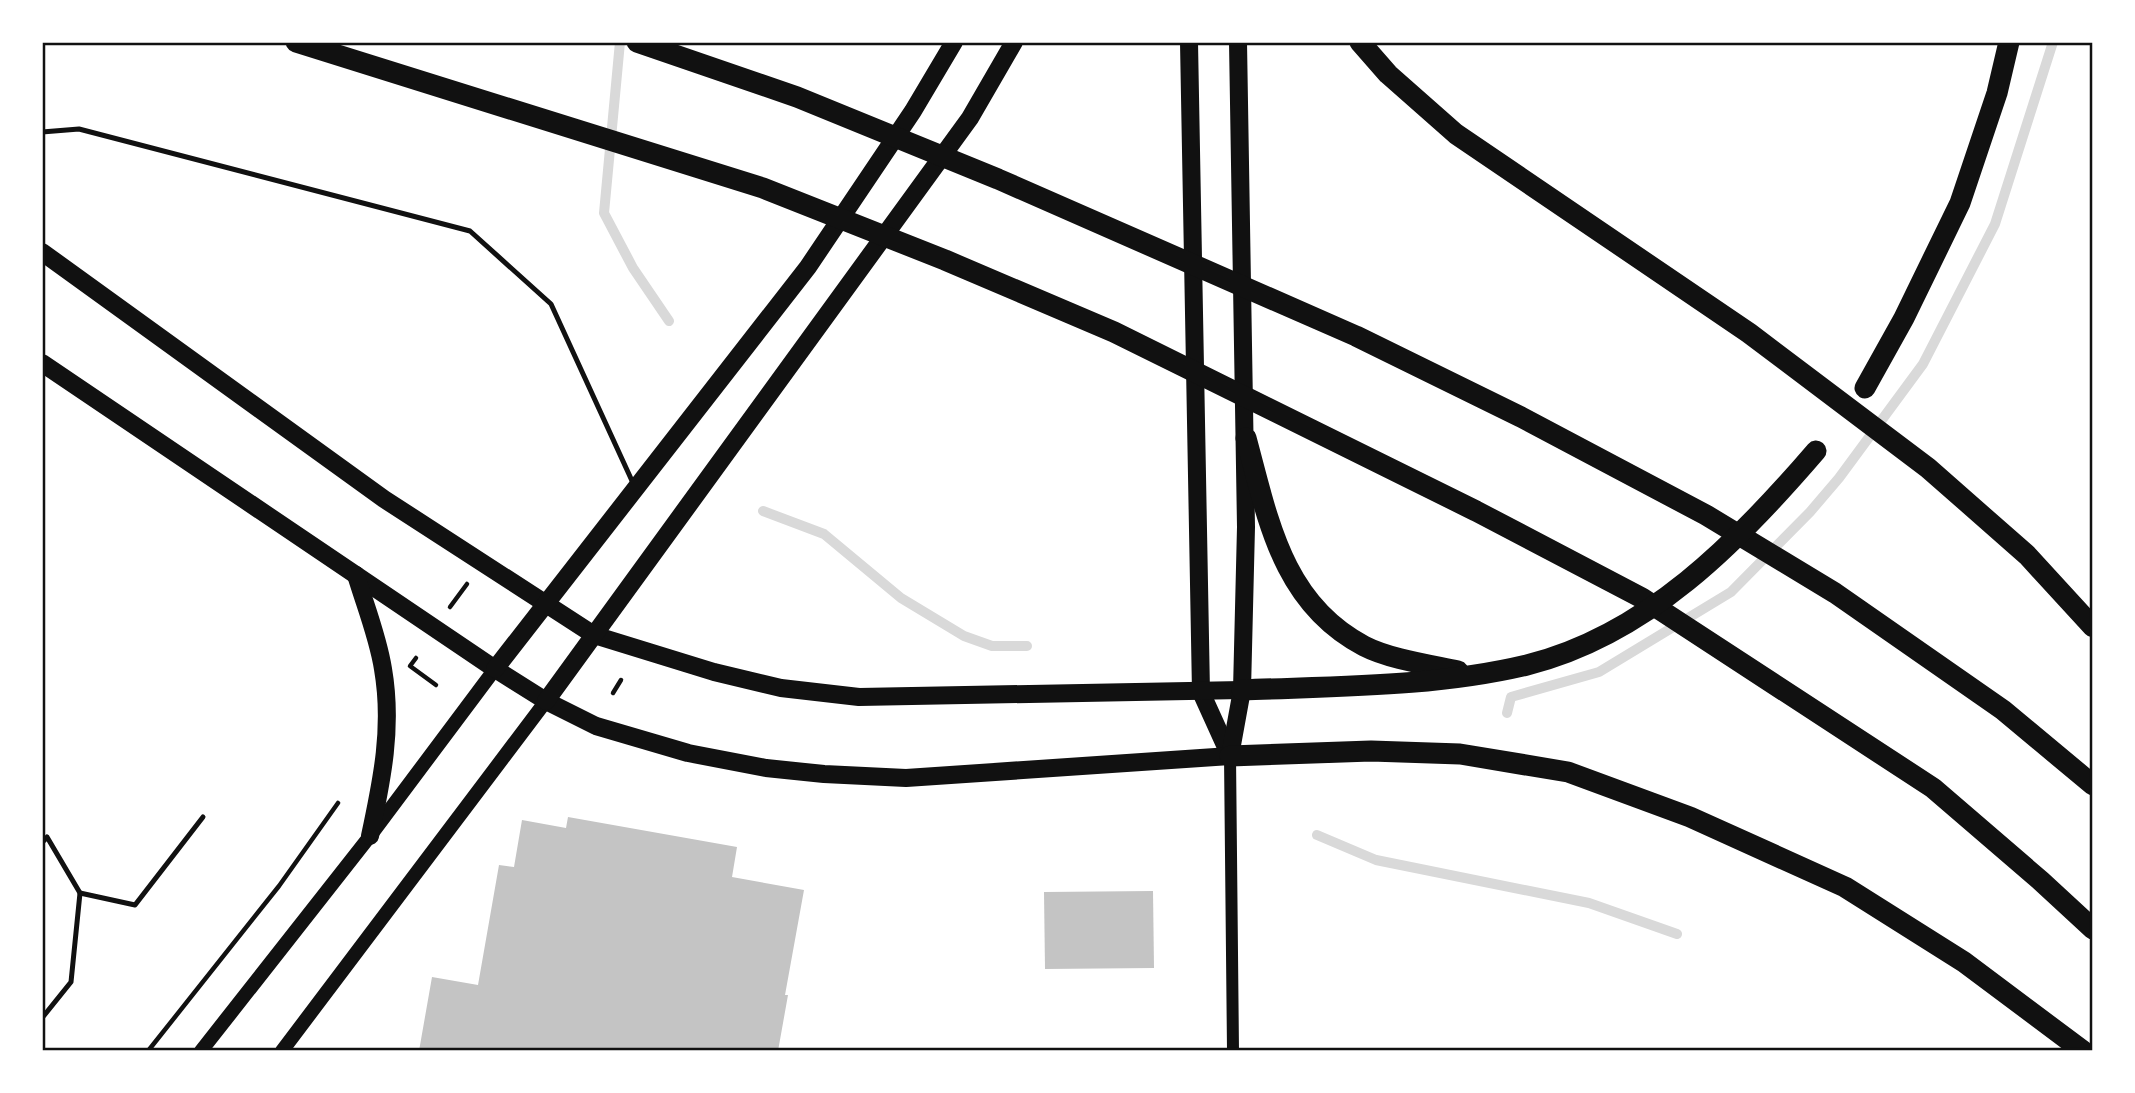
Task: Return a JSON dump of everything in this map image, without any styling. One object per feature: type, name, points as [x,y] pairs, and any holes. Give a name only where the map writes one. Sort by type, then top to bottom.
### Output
[{"type":"highway","points":[[296,42],[763,188],[945,260],[1114,332],[1476,511],[1642,598],[1933,788],[2093,929]]},
{"type":"highway","points":[[637,42],[797,97],[972,169],[1356,336],[1521,417],[1694,508],[1835,593],[2003,710],[2093,785]]},
{"type":"highway","points":[[1360,42],[1388,74],[1456,134],[1738,325],[1928,468],[2026,555],[2093,627]]},
{"type":"highway","points":[[1865,388],[1904,318],[1959,203],[1997,93],[2009,42]]},
{"type":"highway","points":[[1246,438],[1272,533],[1292,577],[1323,618],[1365,647],[1412,662],[1477,675]]},
{"type":"highway","points":[[1242,690],[1418,681],[1477,675],[1529,664],[1583,645],[1625,624],[1676,592],[1722,551],[1791,481],[1816,451]]},
{"type":"highway","points":[[1230,756],[1371,751],[1460,754],[1568,772],[1690,817],[1845,887],[1964,962],[2083,1051]]},
{"type":"main road","points":[[201,1051],[370,836],[544,603],[808,267],[913,111],[954,42]]},
{"type":"main road","points":[[282,1051],[546,701],[970,118],[1014,42]]},
{"type":"main road","points":[[1189,42],[1201,692],[1230,756]]},
{"type":"main road","points":[[1230,756],[1242,690],[1246,438],[1238,42]]},
{"type":"main road","points":[[42,252],[373,491],[594,635],[703,669],[781,688],[859,697],[1242,690]]},
{"type":"main road","points":[[42,363],[495,668],[546,701],[596,726],[688,753],[766,768],[906,778],[1230,756]]},
{"type":"main road","points":[[356,575],[383,668],[387,712],[386,764],[370,836]]},
{"type":"street","points":[[1230,756],[1233,1051]]},
{"type":"lane","points":[[42,132],[79,129],[470,232],[551,304],[635,486]]},
{"type":"lane","points":[[80,892],[135,905],[204,817]]},
{"type":"lane","points":[[42,843],[47,837],[80,892],[71,982],[42,1018]]},
{"type":"path","points":[[450,607],[467,584]]},
{"type":"path","points":[[416,658],[410,666],[436,685]]},
{"type":"path","points":[[415,683],[421,675]]},
{"type":"path","points":[[613,693],[621,680]]},
{"type":"path","points":[[148,1051],[232,947],[338,803]]},
{"type":"building","points":[[568,817],[737,847],[732,877],[804,890],[778,1051],[419,1051],[432,977],[478,985],[499,865],[514,867],[522,820],[566,828]]},
{"type":"building","points":[[1153,891],[1154,968],[1045,969],[1044,892]]},
{"type":"waterway","points":[[620,42],[604,213],[633,268],[669,321]]},
{"type":"waterway","points":[[1507,713],[1511,697],[1599,672],[1731,592],[1810,512],[1839,478],[1923,364],[1995,224],[2053,42]]},
{"type":"waterway","points":[[763,511],[824,534],[901,598],[964,636],[992,646],[1027,646]]},
{"type":"waterway","points":[[1317,835],[1376,860],[1589,903],[1677,934]]}]
